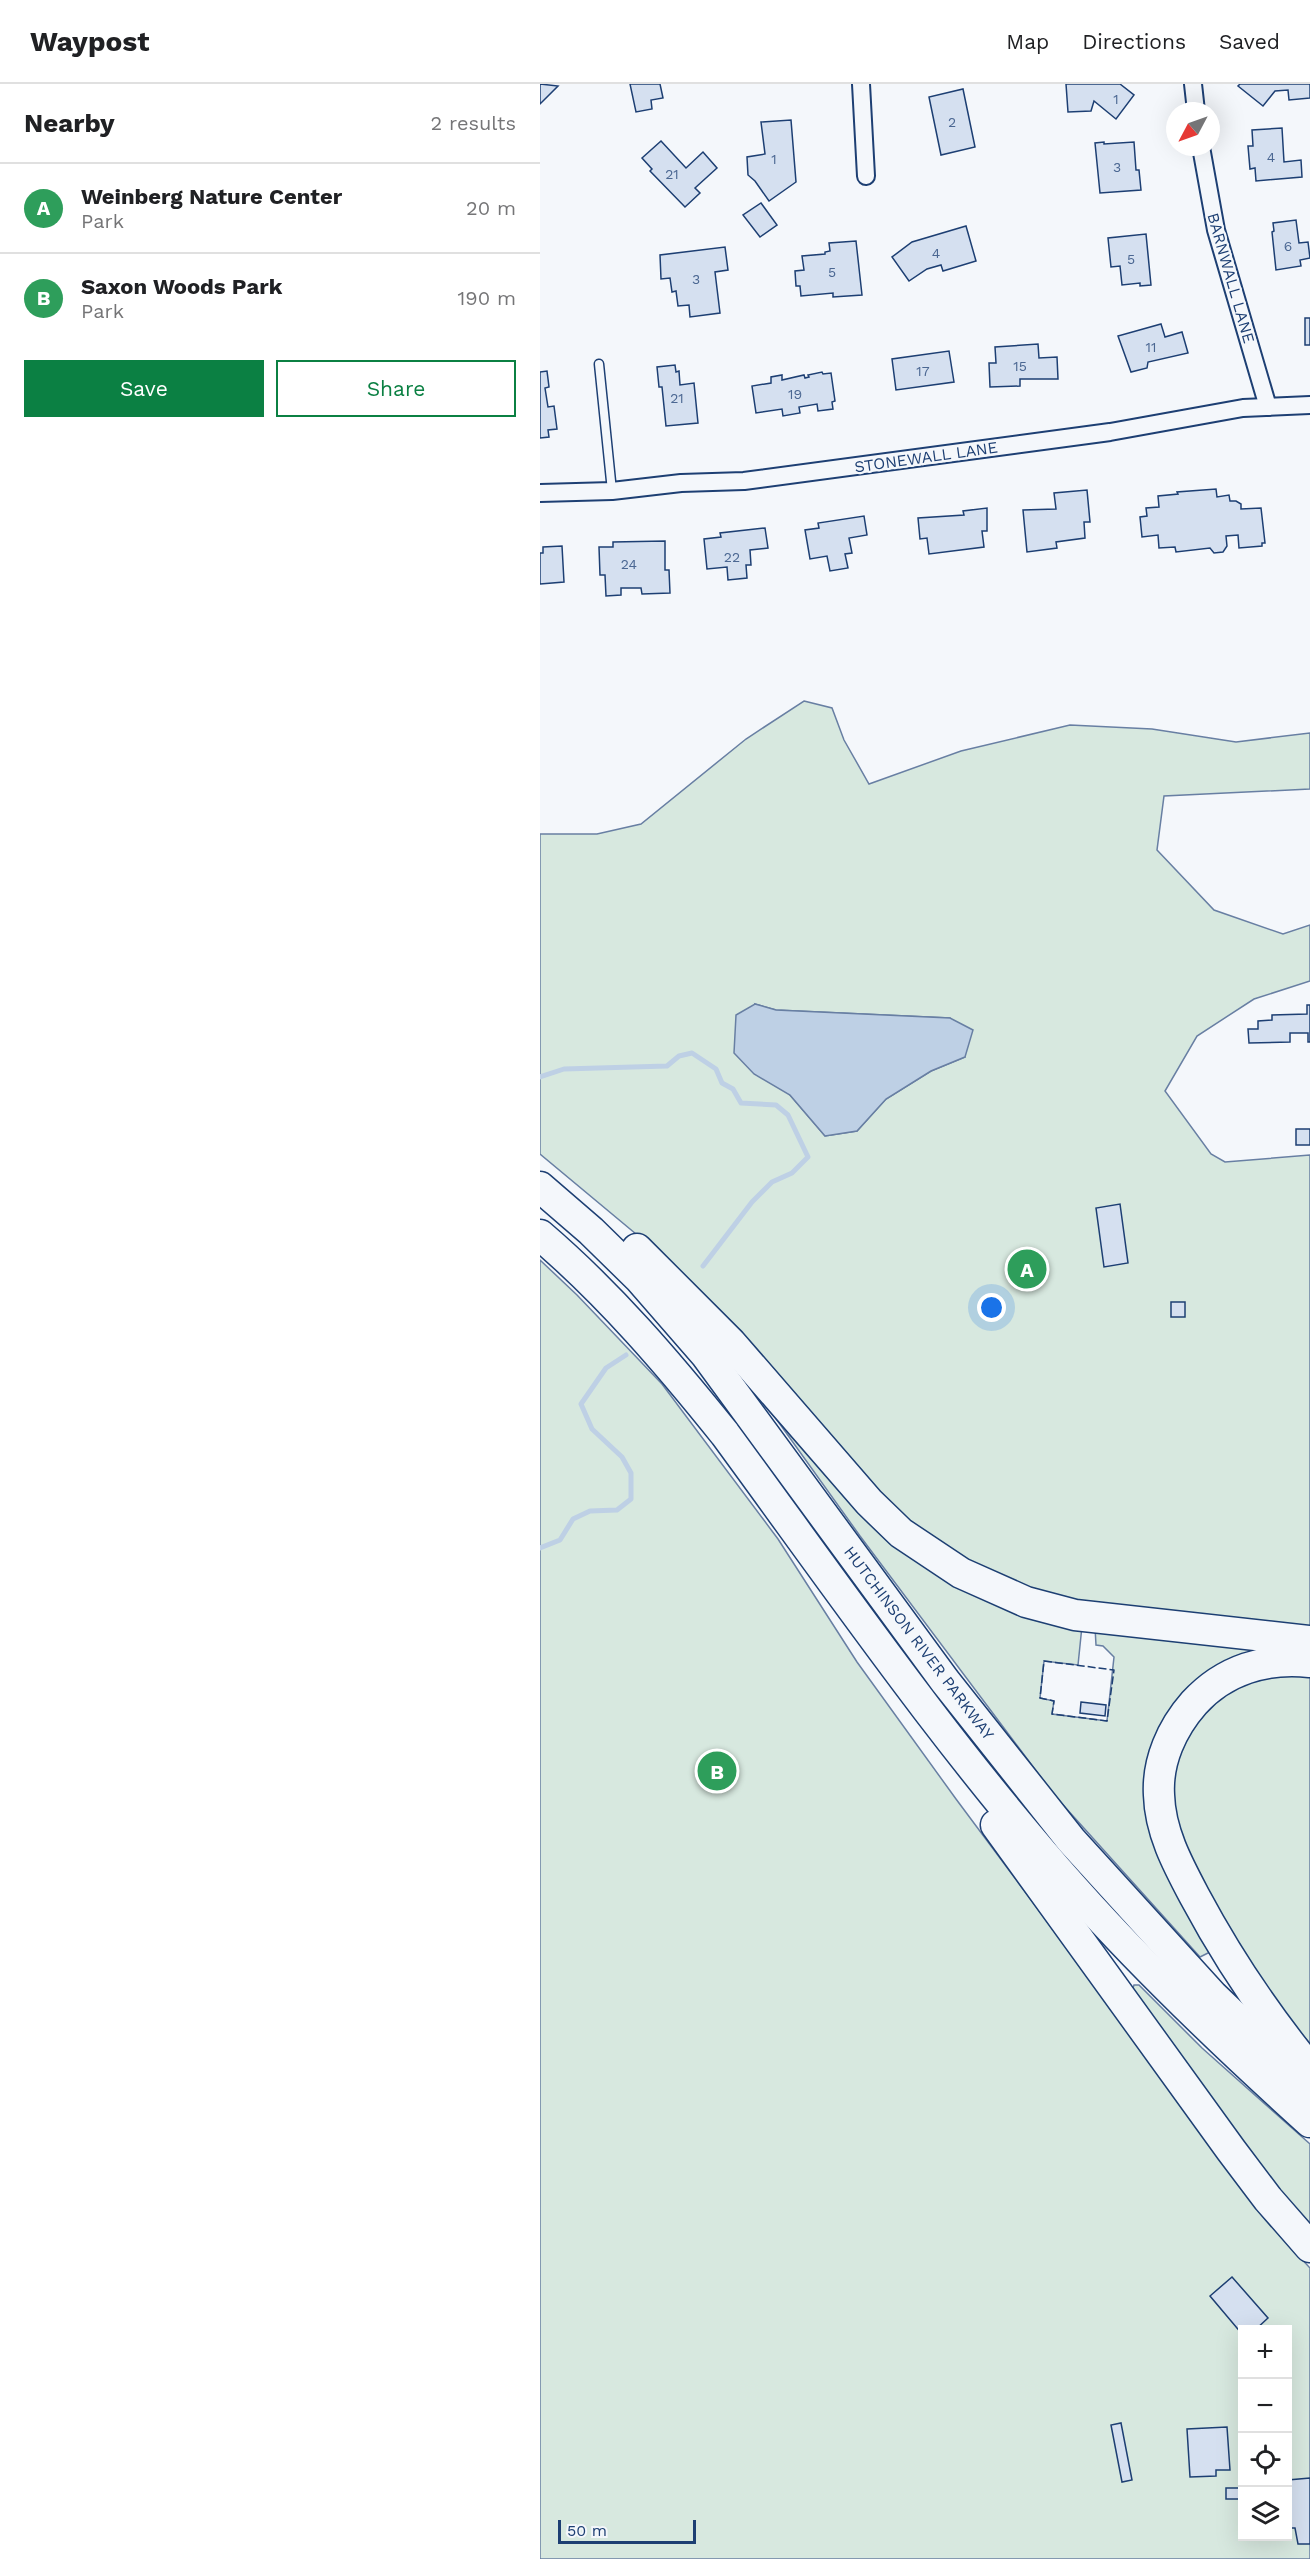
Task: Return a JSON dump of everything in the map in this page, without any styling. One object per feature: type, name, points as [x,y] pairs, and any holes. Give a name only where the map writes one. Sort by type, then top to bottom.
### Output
[{"type":"highway","points":[[540,1178],[567,1193],[660,1270],[731,1343],[868,1502],[901,1533],[942,1561],[1005,1593],[1051,1610],[1121,1621],[1310,1641]]},
{"type":"highway","name":"HUTCHINSON RIVER PARKWAY","points":[[540,1188],[591,1231],[632,1270],[706,1355],[945,1681],[1071,1840],[1213,1996],[1310,2090]]},
{"type":"highway","name":"HUTCHINSON RIVER PARKWAY","points":[[540,1235],[617,1307],[688,1387],[986,1785],[1074,1889],[1168,1989],[1310,2122]]},
{"type":"highway","points":[[1310,1662],[1291,1660],[1259,1664],[1233,1674],[1209,1689],[1184,1715],[1173,1734],[1162,1764],[1158,1793],[1163,1827],[1169,1845],[1217,1938],[1265,2012],[1310,2069]]},
{"type":"highway","points":[[902,1675],[951,1764],[1231,2150],[1268,2199],[1310,2247]]},
{"type":"street","points":[[861,84],[866,176]]},
{"type":"street","points":[[1193,84],[1195,102]]},
{"type":"street","name":"BARNWALL LANE","points":[[1203,156],[1216,230],[1268,407]]},
{"type":"street","name":"STONEWALL LANE","points":[[540,493],[612,491],[681,483],[744,481],[1110,432],[1243,408],[1310,405]]},
{"type":"lane","points":[[599,364],[612,491]]},
{"type":"shaded area","points":[[804,701],[832,708],[844,740],[869,784],[961,751],[1070,725],[1152,729],[1236,742],[1310,733],[1310,789],[1164,796],[1157,850],[1214,910],[1283,934],[1310,925],[1310,981],[1254,999],[1197,1036],[1165,1091],[1211,1154],[1225,1162],[1310,1155],[1310,1634],[1046,1596],[976,1569],[926,1536],[872,1490],[642,1239],[540,1154],[540,834],[597,834],[641,824],[746,739]],"holes":[[[755,1004],[776,1010],[950,1018],[965,1057],[931,1071],[886,1099],[857,1131],[825,1136],[790,1095]]]},
{"type":"shaded area","points":[[540,1260],[577,1295],[662,1384],[778,1539],[857,1662],[956,1799],[1284,2240],[1310,2268],[1310,2559],[540,2559]]},
{"type":"shaded area","points":[[772,1413],[842,1488],[1082,1626],[1078,1665],[1044,1661],[1040,1698],[1054,1701],[1052,1714],[1107,1721],[1114,1657],[1103,1646],[1096,1645],[1095,1627],[1258,1644],[1260,1652],[1155,1739],[1210,1952],[1200,1957],[1055,1796],[860,1536]]},
{"type":"shaded area","points":[[1273,1670],[1310,1675],[1310,2044],[1271,1997],[1203,1890],[1166,1797],[1176,1743],[1208,1703]]},
{"type":"shaded area","points":[[1134,1985],[1139,1985],[1202,2048],[1310,2144],[1310,2231],[1258,2176],[1132,1991]]},
{"type":"water","points":[[755,1004],[776,1010],[950,1018],[973,1030],[965,1057],[931,1071],[886,1099],[857,1131],[825,1136],[790,1095],[754,1074],[734,1053],[736,1015]]},
{"type":"building","points":[[540,84],[558,86],[540,104]]},
{"type":"building","points":[[630,84],[660,84],[663,98],[651,100],[652,109],[636,112]]},
{"type":"building","points":[[1066,84],[1120,84],[1134,95],[1116,119],[1094,101],[1091,111],[1068,112]]},
{"type":"building","points":[[1240,84],[1310,84],[1310,98],[1289,100],[1288,90],[1275,91],[1263,106],[1238,86]]},
{"type":"building","points":[[963,89],[975,147],[941,155],[929,97]]},
{"type":"building","points":[[791,120],[796,182],[769,201],[748,175],[747,157],[765,154],[761,122]]},
{"type":"building","points":[[1282,128],[1284,162],[1301,160],[1302,177],[1256,181],[1255,168],[1250,169],[1248,146],[1253,146],[1252,130]]},
{"type":"building","points":[[661,141],[686,168],[703,152],[717,168],[695,188],[700,193],[685,207],[650,171],[652,169],[642,158]]},
{"type":"building","points":[[1104,142],[1104,144],[1134,142],[1136,170],[1139,170],[1141,190],[1100,193],[1095,143]]},
{"type":"building","points":[[761,203],[777,225],[760,237],[743,215]]},
{"type":"building","points":[[1296,220],[1299,243],[1308,242],[1310,258],[1300,260],[1301,266],[1276,270],[1273,223]]},
{"type":"building","points":[[966,226],[976,261],[943,271],[941,265],[927,269],[909,281],[892,257],[912,242]]},
{"type":"building","points":[[1146,234],[1151,285],[1140,286],[1140,283],[1122,285],[1120,266],[1111,267],[1108,238]]},
{"type":"building","points":[[856,241],[862,295],[833,297],[833,293],[801,296],[800,286],[796,286],[795,271],[804,270],[802,256],[825,254],[830,251],[829,243]]},
{"type":"building","points":[[725,247],[728,270],[715,272],[720,313],[690,317],[689,305],[678,306],[676,291],[672,292],[670,278],[661,279],[660,255]]},
{"type":"building","points":[[1305,318],[1310,318],[1310,345],[1305,345]]},
{"type":"building","points":[[1161,324],[1165,337],[1182,332],[1188,353],[1148,362],[1147,368],[1131,372],[1118,336]]},
{"type":"building","points":[[1038,344],[1039,358],[1057,357],[1058,379],[1020,379],[1020,386],[990,387],[989,363],[996,363],[995,347]]},
{"type":"building","points":[[949,351],[954,382],[896,390],[892,359]]},
{"type":"building","points":[[675,365],[676,372],[679,371],[680,385],[694,383],[698,423],[666,426],[662,387],[659,387],[657,367]]},
{"type":"building","points":[[547,371],[549,387],[545,388],[548,407],[554,406],[557,429],[548,430],[549,437],[540,438],[540,372]]},
{"type":"building","points":[[822,372],[823,374],[831,373],[835,401],[832,402],[833,409],[818,411],[817,404],[799,407],[800,413],[783,416],[782,409],[756,413],[752,386],[771,383],[771,377],[782,375],[782,380],[804,375],[805,378],[809,377],[808,375]]},
{"type":"building","points":[[1216,489],[1217,497],[1229,495],[1230,501],[1241,504],[1241,509],[1261,508],[1265,543],[1262,543],[1262,546],[1239,548],[1238,535],[1226,536],[1227,546],[1223,552],[1214,553],[1210,548],[1176,552],[1175,547],[1159,548],[1158,535],[1142,537],[1140,517],[1147,516],[1146,508],[1159,507],[1158,496]]},
{"type":"building","points":[[1087,490],[1090,522],[1084,522],[1085,538],[1056,542],[1057,548],[1027,552],[1023,510],[1056,509],[1054,493]]},
{"type":"building","points":[[987,508],[987,531],[982,531],[984,547],[929,554],[927,538],[920,539],[918,518],[964,515],[963,511]]},
{"type":"building","points":[[864,516],[867,535],[849,538],[852,553],[845,554],[848,568],[830,571],[827,556],[810,559],[805,530],[819,528],[818,523]]},
{"type":"building","points":[[765,528],[768,548],[750,550],[751,565],[746,565],[747,578],[728,580],[727,567],[707,569],[704,539],[721,537],[720,533]]},
{"type":"building","points":[[665,541],[665,570],[669,570],[670,593],[642,594],[641,588],[621,588],[621,595],[606,596],[605,575],[600,575],[599,547],[613,547],[613,542]]},
{"type":"building","points":[[562,546],[564,582],[540,584],[540,553],[543,553],[543,547]]},
{"type":"building","points":[[1307,1005],[1310,1005],[1310,1042],[1308,1042],[1308,1033],[1290,1033],[1290,1042],[1249,1043],[1248,1029],[1258,1029],[1258,1021],[1272,1020],[1272,1015],[1307,1014]]},
{"type":"building","points":[[1296,1129],[1310,1129],[1310,1145],[1296,1145]]},
{"type":"building","points":[[1120,1204],[1128,1263],[1104,1267],[1096,1208]]},
{"type":"building","points":[[1171,1302],[1185,1302],[1185,1317],[1171,1317]]},
{"type":"building","points":[[1081,1702],[1106,1705],[1105,1716],[1080,1713]]},
{"type":"building","points":[[1232,2277],[1268,2318],[1260,2325],[1238,2325],[1238,2329],[1210,2296]]},
{"type":"building","points":[[1121,2423],[1132,2480],[1122,2482],[1111,2425]]},
{"type":"building","points":[[1227,2427],[1230,2470],[1216,2470],[1216,2476],[1190,2477],[1187,2429]]},
{"type":"building","points":[[1310,2478],[1310,2544],[1298,2544],[1295,2528],[1292,2528],[1292,2480]]},
{"type":"building","points":[[1226,2488],[1238,2488],[1238,2499],[1226,2499]]},
{"type":"waterway","points":[[540,1077],[564,1069],[667,1066],[679,1056],[692,1053],[716,1069],[722,1083],[733,1089],[741,1103],[776,1105],[788,1115],[808,1157],[792,1173],[772,1182],[752,1202],[703,1266]]},
{"type":"waterway","points":[[540,1548],[560,1540],[573,1519],[590,1511],[617,1510],[631,1499],[631,1473],[622,1457],[592,1429],[581,1404],[606,1368],[626,1355]]},
{"type":"fence","points":[[1044,1661],[1114,1670],[1107,1721],[1052,1714],[1054,1701],[1040,1698],[1044,1661]]},
{"type":"place","name":"Weinberg Nature Center","points":[[1027,1269]]},
{"type":"place","name":"Saxon Woods Park","points":[[717,1771]]}]
